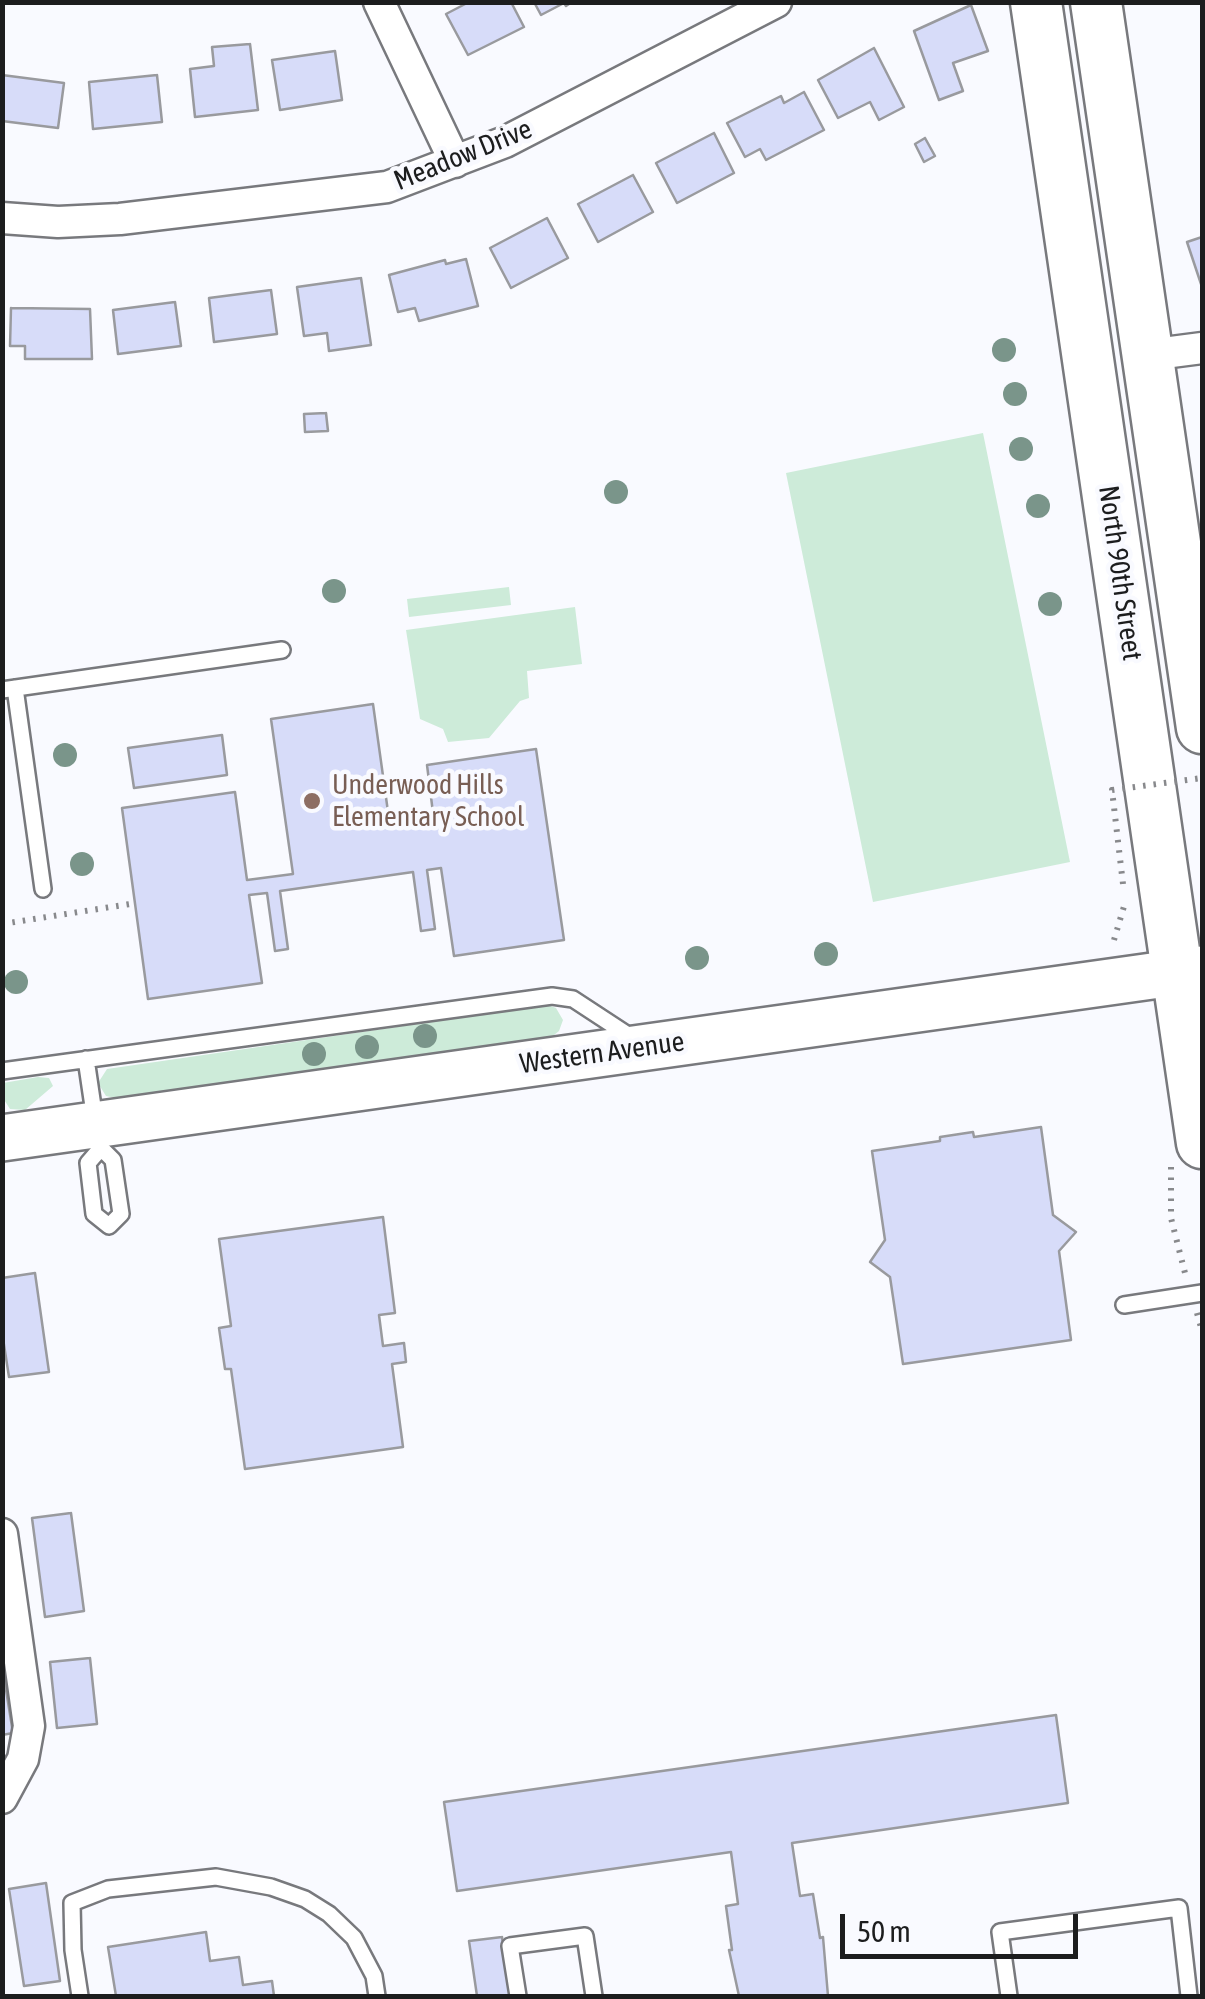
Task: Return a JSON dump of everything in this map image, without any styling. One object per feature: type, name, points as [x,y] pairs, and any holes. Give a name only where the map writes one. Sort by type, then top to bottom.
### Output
[{"type":"main road","name":"North 90th Street","points":[[1036,2],[1190,970],[1202,1143]]},
{"type":"main road","points":[[1096,2],[1202,728]]},
{"type":"street","points":[[379,2],[455,162]]},
{"type":"street","name":"Meadow Drive","points":[[2,218],[58,222],[120,219],[375,189],[425,175],[505,142],[776,2]]},
{"type":"street","points":[[1148,355],[1202,348]]},
{"type":"street","name":"Western Avenue","points":[[2,1138],[98,1136],[645,1046],[1190,970]]},
{"type":"street","points":[[2,1534],[29,1726],[23,1759],[2,1798]]},
{"type":"lane","points":[[43,889],[9,689],[282,650]]},
{"type":"lane","points":[[2,1071],[552,996],[573,999],[645,1046]]},
{"type":"lane","points":[[86,1059],[98,1136]]},
{"type":"lane","points":[[1124,1304],[1202,1294]]},
{"type":"lane","points":[[80,1996],[73,1950],[72,1903],[108,1888],[216,1877],[271,1887],[305,1899],[328,1914],[354,1938],[374,1976],[377,1996]]},
{"type":"lane","points":[[1009,1996],[1000,1932],[1179,1908],[1188,1996]]},
{"type":"lane","points":[[518,1996],[510,1946],[585,1936],[594,1996]]},
{"type":"path","points":[[1114,940],[1125,905],[1112,790],[1202,778]]},
{"type":"path","points":[[2,924],[130,904]]},
{"type":"green space","points":[[983,433],[1070,862],[873,902],[786,473]]},
{"type":"green space","points":[[509,587],[511,605],[409,617],[407,599]]},
{"type":"green space","points":[[575,607],[582,664],[527,671],[529,698],[520,701],[489,738],[448,742],[443,729],[420,719],[406,630]]},
{"type":"green space","points":[[548,1005],[556,1008],[563,1020],[559,1031],[549,1039],[125,1100],[106,1096],[98,1083],[107,1069]]},
{"type":"green space","points":[[49,1078],[53,1086],[25,1110],[10,1109],[3,1098],[3,1083]]},
{"type":"building","points":[[469,2],[511,2],[524,27],[468,55],[446,14]]},
{"type":"building","points":[[534,2],[572,2],[541,15]]},
{"type":"building","points":[[971,5],[988,51],[953,63],[963,91],[939,100],[914,31]]},
{"type":"building","points":[[250,44],[258,110],[195,117],[190,69],[214,66],[212,47]]},
{"type":"building","points":[[874,48],[904,107],[879,120],[870,102],[838,118],[818,80]]},
{"type":"building","points":[[335,51],[342,100],[280,110],[272,60]]},
{"type":"building","points":[[2,75],[64,83],[58,128],[2,121]]},
{"type":"building","points":[[157,75],[162,122],[93,129],[89,82]]},
{"type":"building","points":[[804,92],[824,130],[766,160],[760,149],[745,157],[727,123],[781,96],[784,103]]},
{"type":"building","points":[[714,133],[734,173],[677,203],[656,163]]},
{"type":"building","points":[[925,138],[935,156],[924,162],[915,144]]},
{"type":"building","points":[[633,175],[653,212],[598,242],[578,204]]},
{"type":"building","points":[[547,218],[568,258],[511,288],[490,248]]},
{"type":"building","points":[[1202,237],[1202,283],[1201,284],[1187,242]]},
{"type":"building","points":[[466,259],[478,306],[419,321],[415,308],[398,312],[389,275],[445,260],[446,264]]},
{"type":"building","points":[[361,278],[371,345],[329,351],[327,333],[304,336],[297,287]]},
{"type":"building","points":[[271,290],[277,334],[214,342],[209,298]]},
{"type":"building","points":[[175,302],[181,346],[118,354],[113,310]]},
{"type":"building","points":[[11,308],[90,309],[92,359],[25,359],[25,346],[10,346]]},
{"type":"building","points":[[326,413],[328,431],[305,432],[304,414]]},
{"type":"building","points":[[373,704],[389,819],[433,813],[427,765],[536,749],[564,940],[454,956],[441,868],[427,870],[435,929],[421,931],[413,872],[280,891],[288,949],[275,951],[267,893],[249,895],[262,983],[148,999],[122,808],[235,792],[247,880],[293,874],[271,719]]},
{"type":"building","points":[[222,735],[227,775],[134,788],[128,748]]},
{"type":"building","points":[[1041,1127],[1053,1215],[1076,1232],[1059,1251],[1071,1340],[903,1364],[890,1277],[870,1262],[885,1240],[872,1151],[973,1132],[974,1137]]},
{"type":"building","points":[[383,1217],[395,1313],[379,1315],[383,1346],[404,1343],[406,1362],[392,1364],[403,1447],[245,1469],[231,1369],[225,1369],[219,1328],[231,1326],[219,1239]]},
{"type":"building","points":[[35,1273],[49,1372],[9,1377],[2,1332],[2,1278]]},
{"type":"building","points":[[71,1513],[84,1611],[45,1617],[32,1518]]},
{"type":"building","points":[[90,1658],[97,1724],[57,1728],[50,1662]]},
{"type":"building","points":[[2,1665],[13,1733],[2,1735]]},
{"type":"building","points":[[1056,1715],[1068,1803],[792,1843],[800,1896],[813,1894],[820,1938],[823,1937],[828,1996],[739,1996],[729,1950],[726,1906],[738,1904],[731,1852],[457,1891],[444,1802]]},
{"type":"building","points":[[46,1883],[60,1981],[24,1986],[9,1889]]},
{"type":"building","points":[[206,1932],[210,1961],[239,1957],[243,1985],[272,1981],[274,1996],[116,1996],[108,1947]]},
{"type":"building","points":[[502,1937],[510,1996],[477,1996],[469,1941]]},
{"type":"place","name":"Underwood Hills Elementary School","points":[[312,801]]}]
